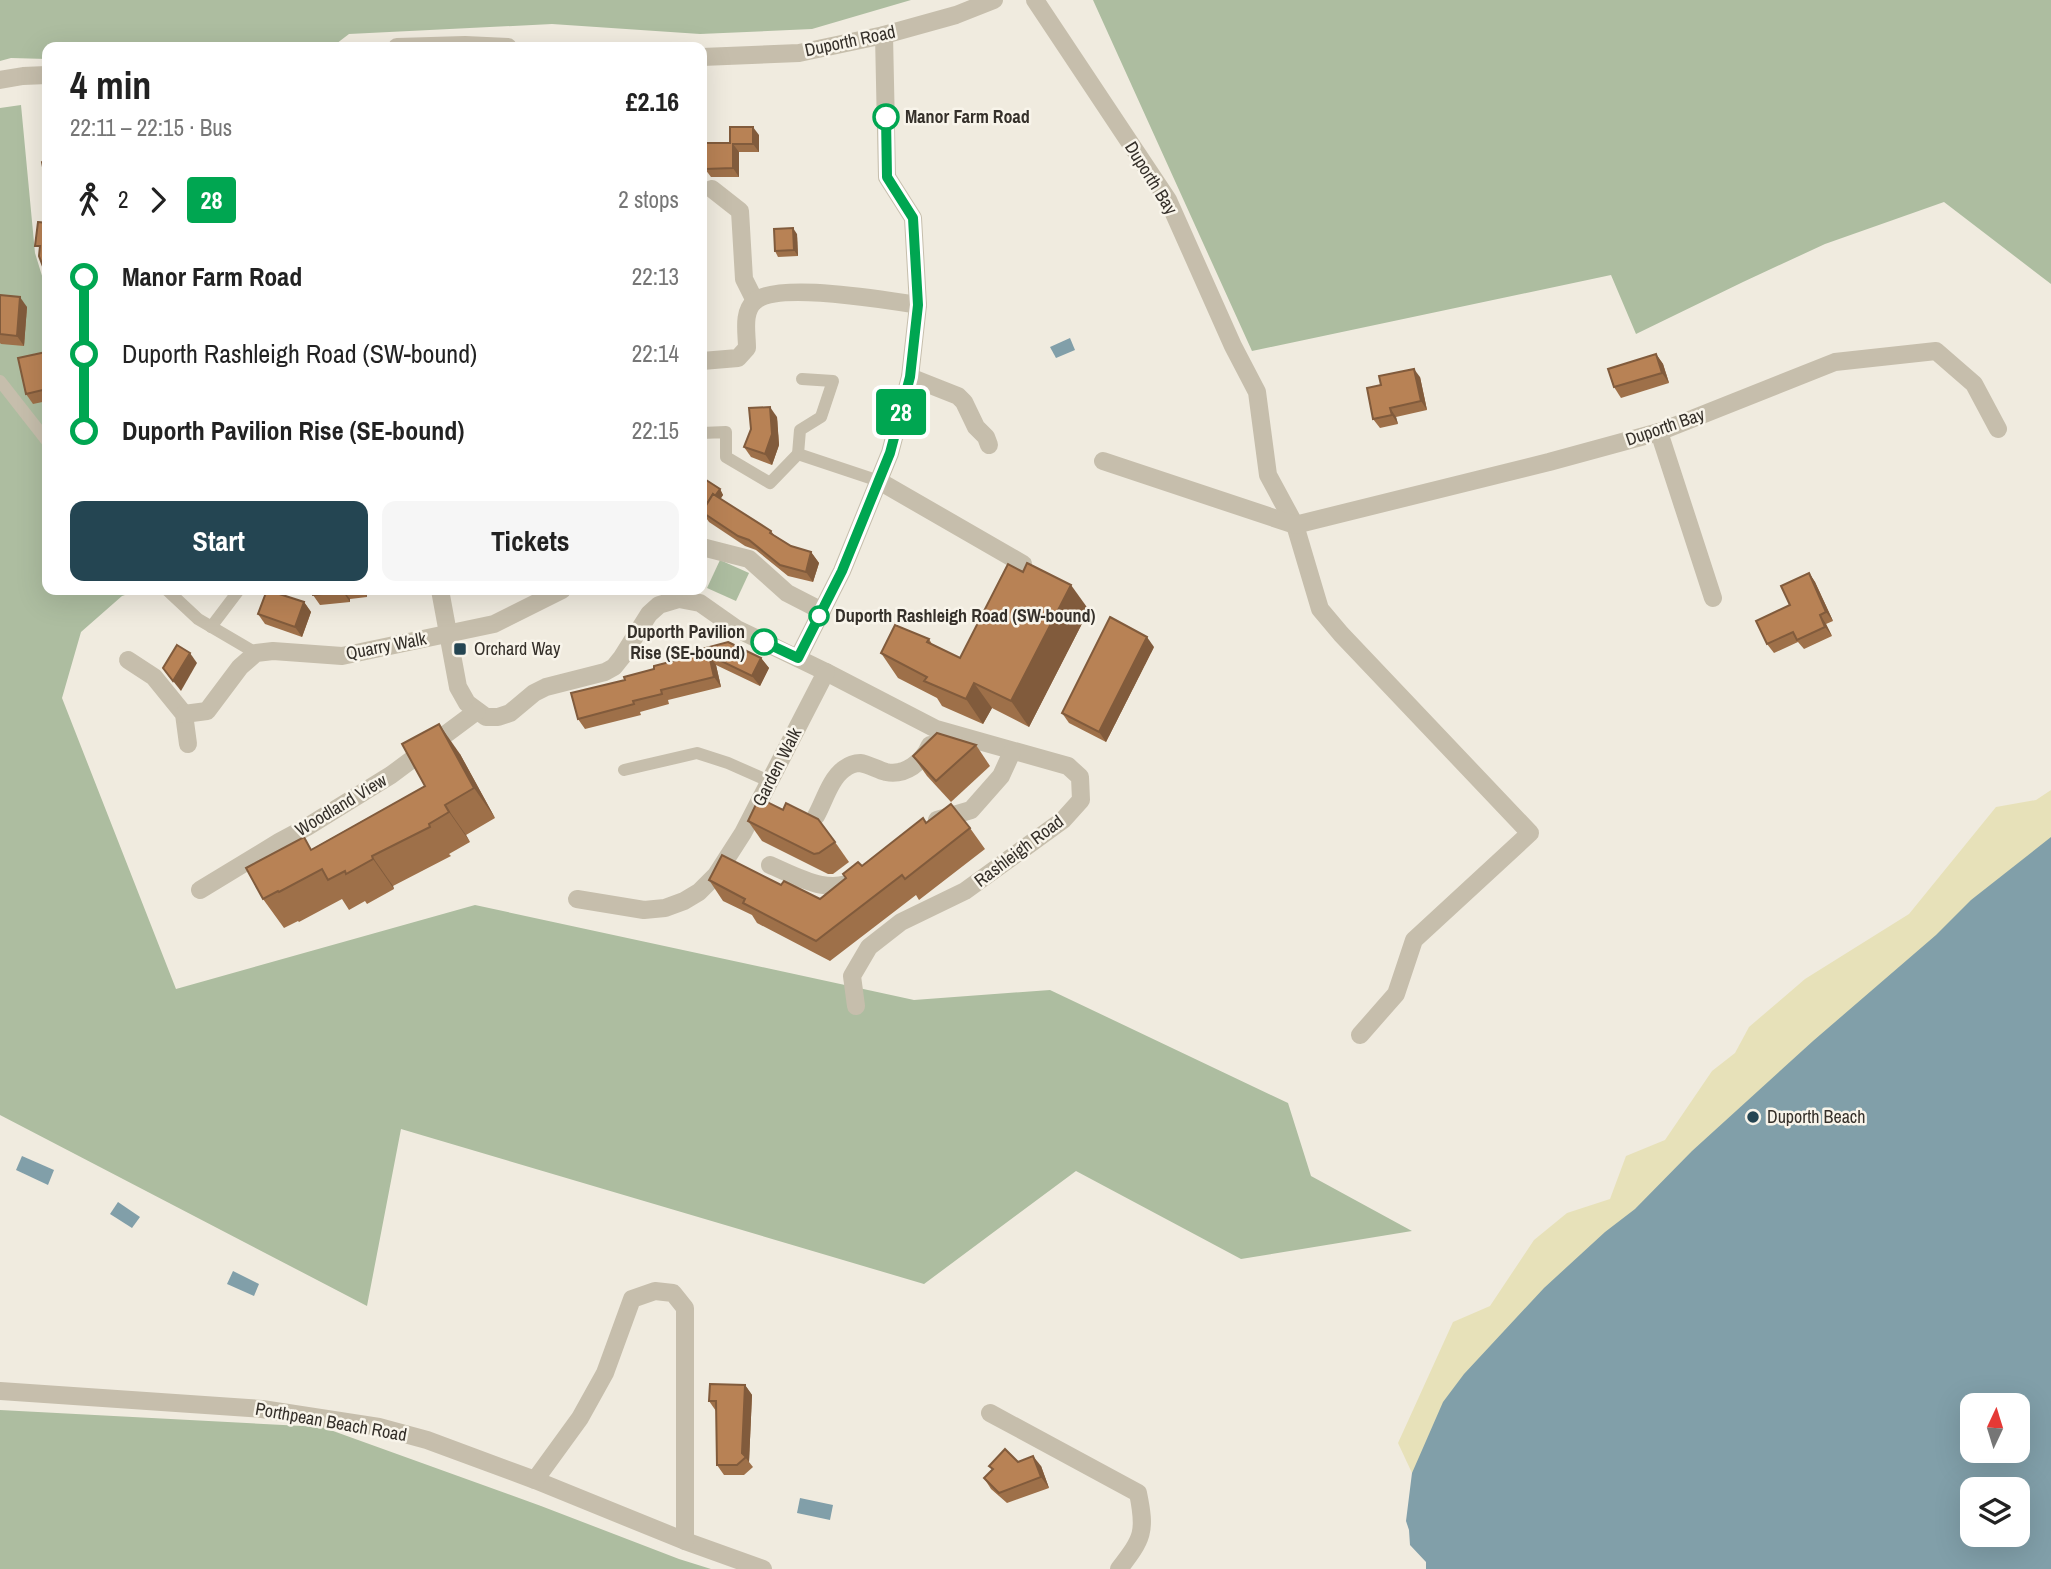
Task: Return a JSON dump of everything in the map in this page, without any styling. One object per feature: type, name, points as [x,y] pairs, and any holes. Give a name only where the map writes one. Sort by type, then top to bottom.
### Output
[{"type":"street","name":"Duporth Road","points":[[707,58],[799,53],[884,35],[956,15],[994,0]]},
{"type":"street","name":"Duporth Bay","points":[[1035,0],[1168,201],[1256,392],[1268,475],[1295,525],[1321,609],[1341,634],[1530,833],[1415,940],[1396,994],[1360,1035]]},
{"type":"street","points":[[798,658],[842,571],[879,481],[890,453],[910,377],[918,305],[913,218],[887,177],[884,35]]},
{"type":"street","points":[[0,80],[42,75]]},
{"type":"street","points":[[707,189],[740,211],[744,279],[755,301]]},
{"type":"street","points":[[707,360],[738,358],[747,348],[746,313],[755,301],[774,294],[836,293],[918,305]]},
{"type":"street","name":"Duporth Bay","points":[[1295,525],[1659,432],[1835,362],[1936,351],[1974,384],[1998,429]]},
{"type":"street","points":[[910,377],[958,396],[989,445]]},
{"type":"street","points":[[1659,432],[1713,598]]},
{"type":"street","points":[[1102,461],[1295,525]]},
{"type":"street","points":[[879,481],[1023,564]]},
{"type":"street","points":[[707,548],[749,559],[787,593],[822,611]]},
{"type":"street","points":[[441,595],[458,687],[467,703],[477,711]]},
{"type":"street","points":[[447,634],[494,624],[552,595]]},
{"type":"street","name":"Rashleigh Road","points":[[477,711],[486,717],[498,717],[510,713],[534,693],[546,687],[605,672],[614,667],[622,657],[649,614],[659,604],[679,599],[700,603],[737,629],[936,729],[1068,766],[1080,778],[1082,800],[1062,820],[965,891],[901,922],[869,947],[852,976],[856,1006]]},
{"type":"street","name":"Quarry Walk","points":[[256,653],[273,651],[342,656],[447,634]]},
{"type":"street","points":[[184,714],[207,711],[240,667],[256,653]]},
{"type":"street","points":[[128,660],[155,677],[184,714],[188,744]]},
{"type":"street","name":"Garden Walk","points":[[577,899],[643,910],[665,908],[699,892],[716,875],[743,833],[826,672]]},
{"type":"street","name":"Woodland View","points":[[200,890],[382,781],[477,711]]},
{"type":"street","points":[[816,816],[837,776],[846,768],[859,763],[890,773],[913,767],[926,753],[936,729]]},
{"type":"street","points":[[925,828],[936,820],[971,810],[1000,776],[1012,752]]},
{"type":"street","points":[[770,865],[821,886],[850,884],[872,868]]},
{"type":"street","points":[[535,1480],[580,1418],[605,1373],[632,1299],[654,1291],[673,1293],[685,1308],[685,1541]]},
{"type":"street","name":"Porthpean Beach Road","points":[[0,1391],[262,1409],[379,1427],[427,1440],[763,1569]]},
{"type":"street","points":[[990,1413],[1139,1493],[1143,1517],[1139,1542],[1119,1569]]},
{"type":"lane","points":[[707,433],[726,432],[726,457],[770,483],[798,454],[800,430],[821,417],[832,381],[802,379]]},
{"type":"lane","points":[[0,381],[42,435]]},
{"type":"lane","points":[[798,454],[879,481]]},
{"type":"lane","points":[[172,595],[198,619],[256,653]]},
{"type":"lane","points":[[211,626],[235,595]]},
{"type":"lane","points":[[624,770],[697,753],[771,782]]},
{"type":"green space","points":[[0,0],[911,0],[812,29],[700,34],[552,24],[349,34],[339,42],[42,42],[42,59],[11,58],[0,61]]},
{"type":"green space","points":[[1093,0],[2051,0],[2051,284],[1944,202],[1825,244],[1636,334],[1611,275],[1252,351]]},
{"type":"green space","points":[[21,105],[35,253],[42,276],[42,595],[125,595],[81,632],[62,698],[176,989],[475,905],[914,1000],[1050,990],[1288,1103],[1311,1176],[1412,1231],[1241,1259],[1076,1171],[924,1284],[401,1129],[367,1306],[0,1115],[0,108]]},
{"type":"green space","points":[[720,560],[749,573],[736,601],[707,588]]},
{"type":"green space","points":[[0,1410],[322,1427],[711,1569],[0,1569]]},
{"type":"sand","name":"Duporth Beach","points":[[2051,790],[2051,930],[1442,1480],[1412,1473],[1398,1443],[1453,1322],[1490,1306],[1534,1240],[1567,1213],[1610,1199],[1626,1156],[1665,1140],[1712,1071],[1735,1053],[1749,1027],[1805,979],[1909,914],[1996,807],[2036,800]]},
{"type":"water","points":[[1070,338],[1075,350],[1056,358],[1050,347]]},
{"type":"water","points":[[2051,837],[2051,1569],[1426,1569],[1426,1562],[1410,1545],[1406,1521],[1412,1473],[1443,1402],[1464,1374],[1544,1288],[1605,1232],[1635,1209],[1692,1151],[1813,1041],[1936,935],[1971,900]]},
{"type":"water","points":[[22,1156],[54,1170],[48,1185],[16,1170]]},
{"type":"water","points":[[118,1202],[140,1217],[132,1228],[110,1214]]},
{"type":"water","points":[[233,1271],[259,1284],[254,1296],[227,1284]]},
{"type":"water","points":[[800,1498],[833,1505],[830,1520],[797,1513]]},
{"type":"building","points":[[730,127],[753,127],[753,144],[733,144],[733,168],[707,169],[707,143],[730,143]]},
{"type":"building","points":[[38,222],[42,222],[42,264],[39,256],[40,246],[35,246]]},
{"type":"building","points":[[793,228],[794,250],[775,251],[774,229]]},
{"type":"building","points":[[0,295],[20,297],[17,336],[0,334]]},
{"type":"building","points":[[42,353],[42,390],[26,394],[18,358]]},
{"type":"building","points":[[1656,354],[1662,373],[1614,387],[1608,369]]},
{"type":"building","points":[[1414,369],[1421,401],[1390,408],[1392,415],[1373,419],[1367,388],[1381,385],[1379,376]]},
{"type":"building","points":[[770,407],[772,434],[765,454],[744,447],[751,429],[749,408]]},
{"type":"building","points":[[707,481],[720,489],[715,496],[713,494],[707,504]]},
{"type":"building","points":[[713,494],[791,546],[811,552],[806,572],[780,565],[749,540],[738,536],[707,515],[707,504]]},
{"type":"building","points":[[1027,563],[1071,585],[1011,701],[974,683],[966,699],[924,681],[927,677],[881,653],[895,625],[929,639],[927,642],[960,658],[1008,564],[1023,572]]},
{"type":"building","points":[[1809,573],[1826,612],[1820,615],[1825,627],[1797,640],[1793,632],[1767,644],[1756,621],[1790,605],[1781,586]]},
{"type":"building","points":[[265,595],[282,595],[304,602],[295,627],[258,614]]},
{"type":"building","points":[[1110,617],[1147,637],[1099,732],[1062,713]]},
{"type":"building","points":[[728,642],[761,658],[752,676],[709,655],[714,677],[661,690],[662,694],[633,701],[634,704],[578,719],[571,693],[625,680],[624,677],[704,653],[698,650]]},
{"type":"building","points":[[177,645],[190,653],[173,681],[163,668]]},
{"type":"building","points":[[439,724],[474,788],[445,805],[449,812],[429,824],[430,827],[372,856],[373,859],[346,874],[345,871],[328,880],[322,869],[263,899],[246,868],[304,837],[311,850],[425,786],[402,744]]},
{"type":"building","points":[[937,733],[976,745],[936,781],[913,756]]},
{"type":"building","points":[[759,798],[783,810],[786,803],[818,819],[835,842],[814,854],[748,821]]},
{"type":"building","points":[[951,804],[970,828],[905,879],[902,875],[816,941],[743,903],[745,899],[709,880],[722,855],[781,885],[784,881],[820,899],[846,878],[843,874],[858,862],[862,866],[923,818],[926,823]]},
{"type":"building","points":[[710,1384],[745,1385],[742,1453],[746,1457],[737,1465],[717,1465],[716,1401],[709,1401]]},
{"type":"building","points":[[1005,1449],[1018,1462],[1033,1456],[1041,1477],[999,1493],[984,1478],[993,1469],[989,1466]]},
{"type":"bus line","name":"28","points":[[764,642],[798,658],[842,571],[890,453],[910,377],[918,305],[913,218],[887,177],[886,117]]},
{"type":"place","name":"Manor Farm Road","points":[[886,117]]},
{"type":"place","name":"Duporth Rashleigh Road (SW-bound)","points":[[819,616]]},
{"type":"place","name":"Duporth Pavilion Rise (SE-bound)","points":[[764,642]]},
{"type":"place","name":"Orchard Way","points":[[460,649]]},
{"type":"place","name":"Duporth Beach","points":[[1753,1117]]}]
